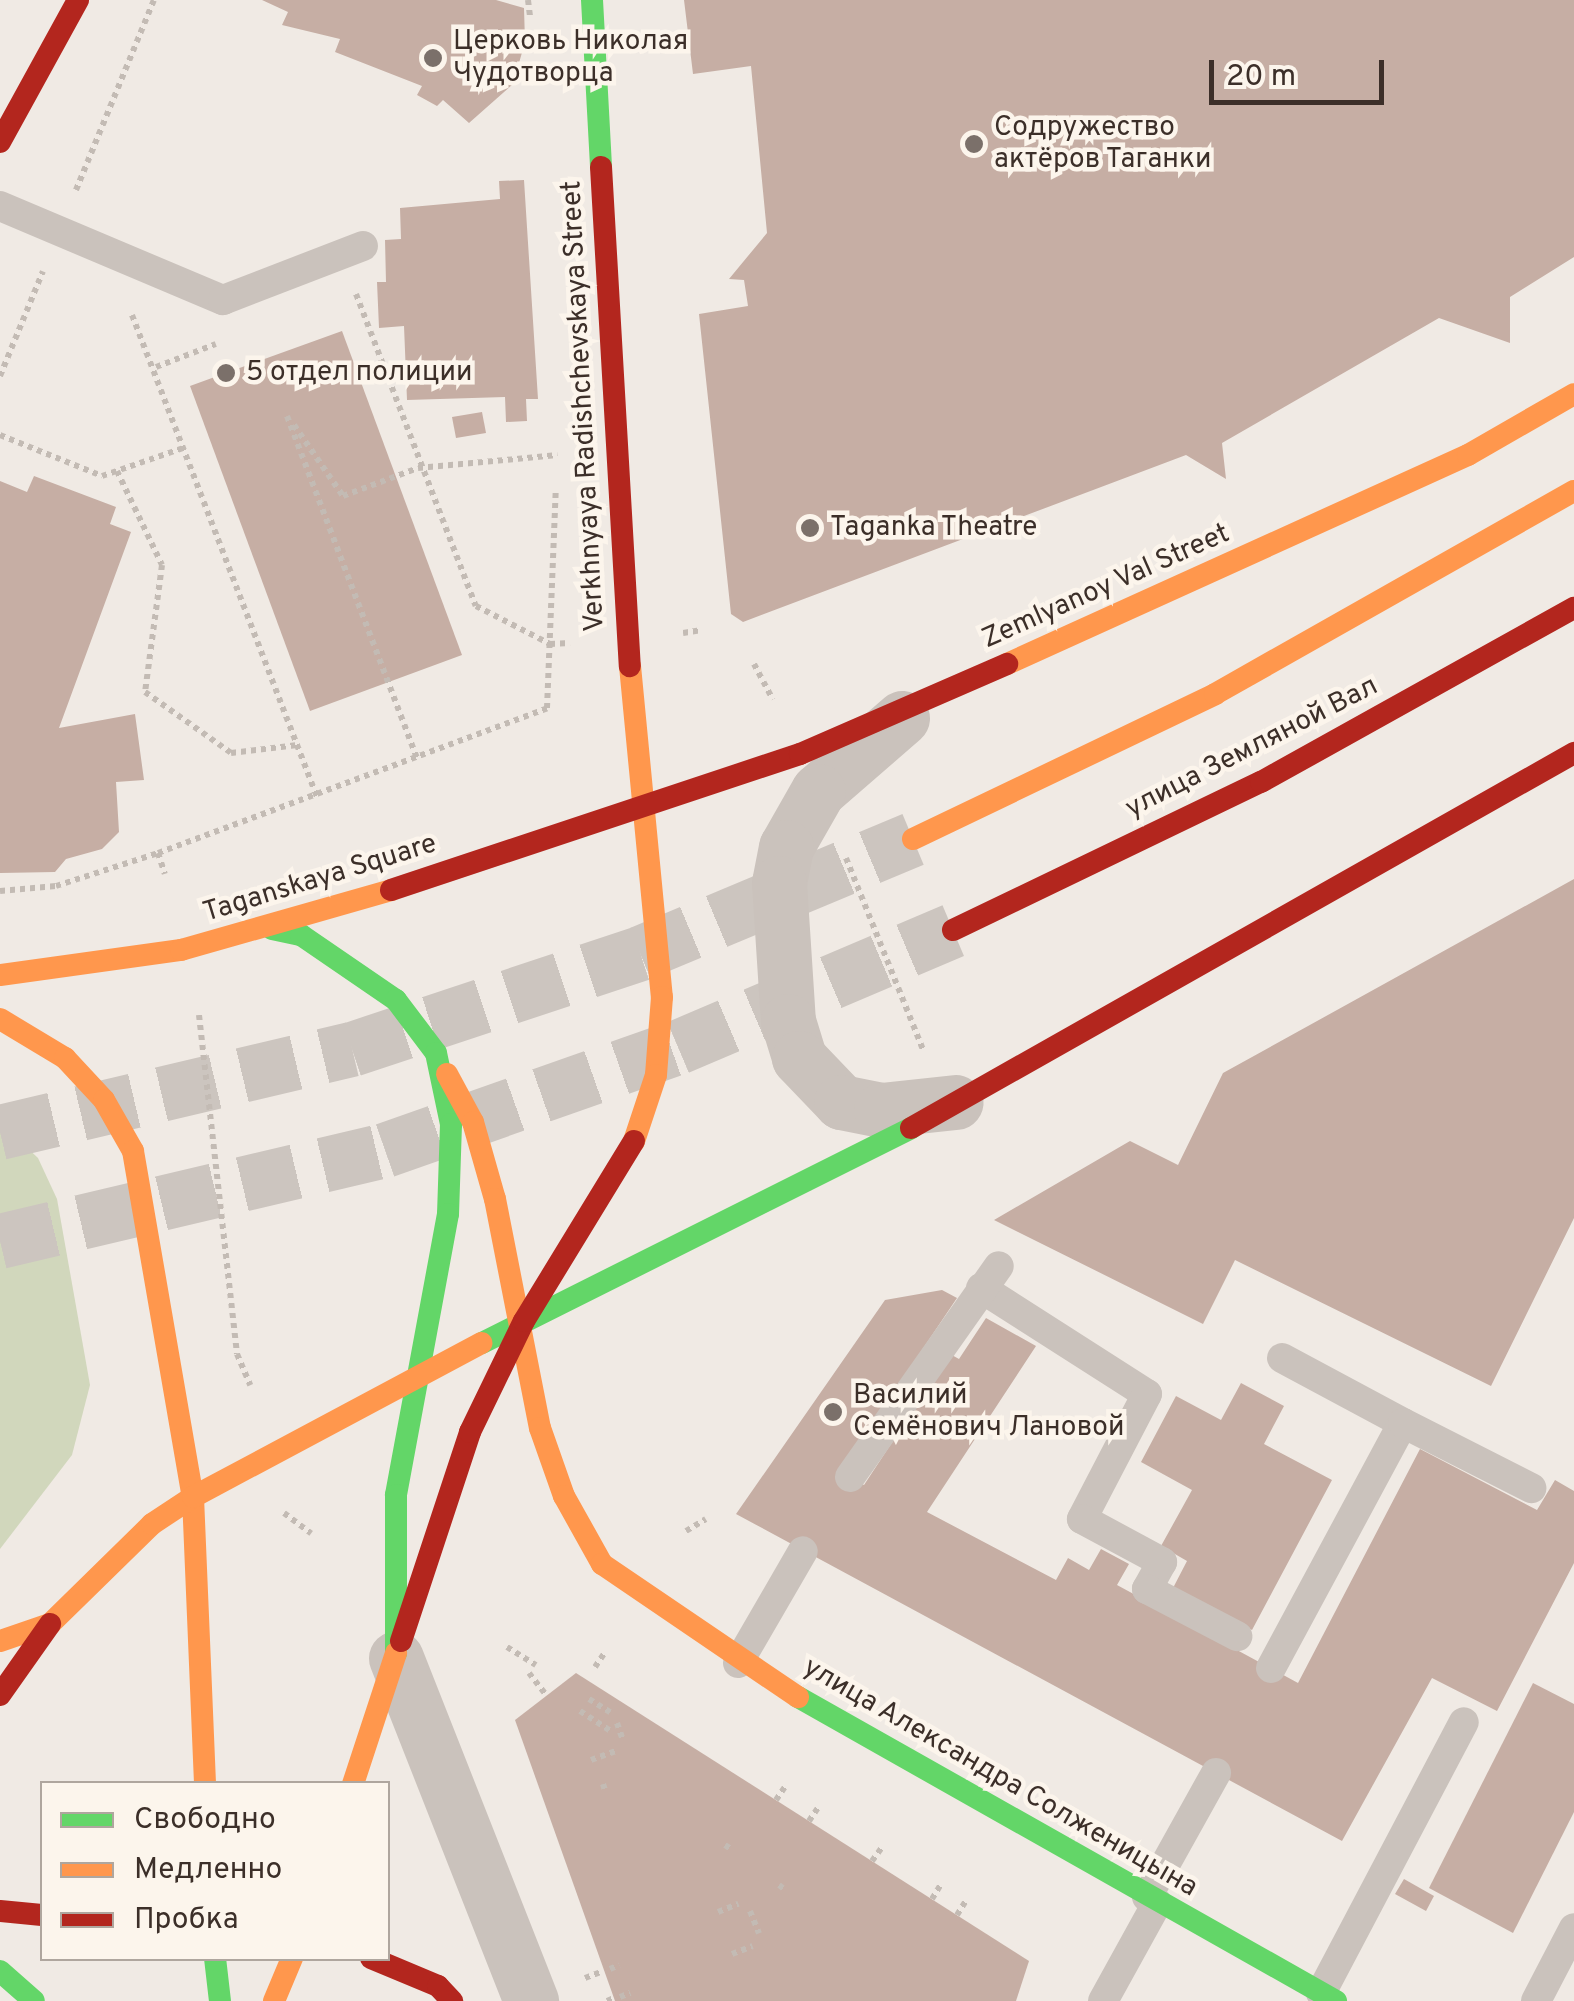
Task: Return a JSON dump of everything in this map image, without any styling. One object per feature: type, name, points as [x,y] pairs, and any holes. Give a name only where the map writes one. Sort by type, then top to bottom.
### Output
[{"type":"main road","points":[[0,142],[78,0]]},
{"type":"main road","name":"Verkhnyaya Radishchevskaya Street","points":[[354,1781],[470,1432],[524,1321],[616,1175],[656,1075],[662,997],[649,808],[626,640],[592,0]]},
{"type":"main road","name":"Zemlyanoy Val Street","points":[[649,808],[932,696],[1468,455],[1574,394]]},
{"type":"main road","points":[[914,839],[1215,694],[1574,491]]},
{"type":"main road","name":"улица Земляной Вал","points":[[953,930],[1261,782],[1574,608]]},
{"type":"main road","points":[[0,1695],[50,1624],[152,1524],[192,1496],[524,1321],[840,1168],[1574,753]]},
{"type":"main road","name":"Taganskaya Square","points":[[0,974],[181,950],[272,928],[649,808]]},
{"type":"main road","name":"улица Александра Солженицына","points":[[272,928],[301,935],[357,968],[396,1000],[436,1053],[472,1122],[524,1321],[540,1428],[564,1496],[602,1564],[641,1599],[738,1663],[1328,1997]]},
{"type":"main road","points":[[0,1019],[65,1058],[104,1100],[133,1151],[192,1496],[206,1781]]},
{"type":"main road","points":[[396,1658],[396,1495],[448,1214],[450,1124],[436,1053]]},
{"type":"main road","points":[[0,1641],[50,1624]]},
{"type":"main road","points":[[0,1911],[40,1915]]},
{"type":"main road","points":[[215,1961],[220,2001]]},
{"type":"main road","points":[[274,2001],[291,1961]]},
{"type":"main road","points":[[378,1961],[438,1986],[452,2001]]},
{"type":"main road","points":[[0,1970],[34,2001]]},
{"type":"street","points":[[932,696],[818,791],[786,847],[778,883],[788,1021],[816,1081],[840,1102],[881,1110],[956,1102]]},
{"type":"street","points":[[396,1658],[531,2001]]},
{"type":"lane","points":[[0,206],[58,234],[223,300],[364,246]]},
{"type":"lane","points":[[850,1477],[990,1277],[1147,1394],[1082,1519],[1162,1562],[1148,1590],[1237,1636]]},
{"type":"lane","points":[[1282,1358],[1531,1488]]},
{"type":"lane","points":[[1271,1668],[1366,1522],[1404,1423]]},
{"type":"lane","points":[[738,1663],[803,1551]]},
{"type":"lane","points":[[1328,1997],[1464,1722]]},
{"type":"lane","points":[[1104,2001],[1216,1773]]},
{"type":"lane","points":[[1536,2001],[1574,1928]]},
{"type":"path","points":[[0,376],[154,0]]},
{"type":"path","points":[[355,292],[418,468],[476,606],[550,644]]},
{"type":"path","points":[[138,317],[317,797]]},
{"type":"path","points":[[417,758],[287,416],[344,496],[418,468],[557,455]]},
{"type":"path","points":[[0,435],[102,476],[186,446]]},
{"type":"path","points":[[0,891],[56,886],[158,853],[317,797],[547,708],[556,436]]},
{"type":"path","points":[[116,471],[162,565],[145,692],[231,753],[298,745]]},
{"type":"path","points":[[754,664],[773,699]]},
{"type":"path","points":[[844,851],[924,1052]]},
{"type":"path","points":[[158,853],[166,874]]},
{"type":"path","points":[[200,1015],[236,1354],[250,1385]]},
{"type":"path","points":[[686,1530],[706,1519]]},
{"type":"path","points":[[507,1647],[536,1665]]},
{"type":"path","points":[[595,1666],[605,1652]]},
{"type":"path","points":[[528,1672],[546,1696]]},
{"type":"path","points":[[589,1699],[610,1712]]},
{"type":"path","points":[[580,1712],[618,1736]]},
{"type":"path","points":[[596,1722],[618,1736]]},
{"type":"path","points":[[617,1723],[618,1736]]},
{"type":"path","points":[[592,1760],[618,1750]]},
{"type":"path","points":[[776,1800],[786,1786]]},
{"type":"path","points":[[809,1821],[818,1806]]},
{"type":"path","points":[[872,1861],[882,1847]]},
{"type":"path","points":[[932,1899],[941,1884]]},
{"type":"path","points":[[957,1915],[967,1899]]},
{"type":"path","points":[[718,1912],[738,1904]]},
{"type":"path","points":[[750,1911],[758,1933]]},
{"type":"path","points":[[732,1954],[753,1946]]},
{"type":"path","points":[[585,1978],[611,1968]]},
{"type":"path","points":[[613,1999],[630,1993]]},
{"type":"green space","points":[[0,1122],[38,1158],[57,1199],[90,1385],[72,1455],[0,1549]]},
{"type":"building","name":"Церковь Николая Чудотворца","points":[[262,0],[496,0],[524,8],[525,42],[513,84],[469,123],[443,100],[437,106],[417,95],[422,86],[335,52],[340,39],[282,25],[288,12]]},
{"type":"building","points":[[684,0],[1574,0],[1574,257],[1510,297],[1510,343],[1439,318],[1222,443],[1226,479],[1186,455],[743,622],[731,614],[699,314],[748,306],[744,280],[729,279],[767,233],[751,66],[693,74]]},
{"type":"building","points":[[524,180],[538,399],[526,399],[527,421],[506,422],[505,397],[407,400],[404,326],[379,328],[377,282],[386,282],[385,240],[401,239],[400,208],[500,199],[499,181]]},
{"type":"building","points":[[342,331],[462,655],[310,711],[190,386]]},
{"type":"building","points":[[482,412],[486,433],[456,438],[452,417]]},
{"type":"building","points":[[34,476],[116,507],[110,524],[131,532],[59,728],[135,714],[144,780],[116,782],[119,832],[102,849],[66,859],[55,872],[0,873],[0,481],[27,492]]},
{"type":"building","points":[[1574,879],[1574,1218],[1491,1386],[1235,1260],[1203,1324],[994,1220],[1130,1141],[1178,1165],[1223,1073]]},
{"type":"building","points":[[942,1290],[957,1298],[840,1472],[864,1485],[950,1354],[959,1359],[986,1318],[1036,1346],[927,1512],[1056,1580],[1068,1558],[1089,1570],[1101,1549],[1129,1564],[1117,1585],[1298,1683],[1420,1449],[1537,1510],[1555,1480],[1574,1491],[1574,1563],[1497,1711],[1432,1678],[1342,1841],[736,1514],[885,1300]]},
{"type":"building","points":[[1241,1383],[1284,1406],[1264,1444],[1332,1480],[1252,1630],[1173,1588],[1187,1561],[1161,1546],[1192,1490],[1141,1462],[1176,1396],[1221,1420]]},
{"type":"building","points":[[576,1673],[1029,1961],[1016,2001],[615,2001],[515,1720]]},
{"type":"building","points":[[1533,1683],[1574,1704],[1574,1812],[1513,1933],[1429,1888]]},
{"type":"building","points":[[1404,1879],[1434,1896],[1426,1911],[1395,1894]]},
{"type":"tunnel","points":[[0,1132],[352,1049],[640,953],[913,839]]},
{"type":"tunnel","points":[[0,1241],[385,1150],[678,1047],[953,930]]},
{"type":"traffic: fast","points":[[592,0],[601,167]]},
{"type":"traffic: fast","points":[[272,929],[301,935],[396,1000],[436,1053],[451,1124],[448,1214],[396,1495],[396,1653]]},
{"type":"traffic: fast","points":[[482,1343],[911,1128]]},
{"type":"traffic: fast","points":[[798,1697],[1336,2001]]},
{"type":"traffic: fast","points":[[215,1961],[220,2001]]},
{"type":"traffic: fast","points":[[0,1971],[34,2001]]},
{"type":"traffic: slow","points":[[1007,664],[1468,455],[1574,394]]},
{"type":"traffic: slow","points":[[913,839],[1215,694],[1574,491]]},
{"type":"traffic: slow","points":[[630,666],[662,997],[656,1075],[634,1141]]},
{"type":"traffic: slow","points":[[0,975],[181,950],[391,890]]},
{"type":"traffic: slow","points":[[0,1019],[65,1058],[104,1100],[133,1151],[193,1497],[205,1781]]},
{"type":"traffic: slow","points":[[447,1074],[473,1122],[495,1199],[540,1428],[564,1496],[602,1564],[798,1697]]},
{"type":"traffic: slow","points":[[0,1641],[50,1624],[152,1524],[193,1497],[482,1343]]},
{"type":"traffic: slow","points":[[354,1781],[396,1653]]},
{"type":"traffic: slow","points":[[274,2001],[291,1961]]},
{"type":"traffic: jam","points":[[0,142],[78,0]]},
{"type":"traffic: jam","points":[[601,167],[630,666]]},
{"type":"traffic: jam","points":[[953,930],[1261,782],[1574,608]]},
{"type":"traffic: jam","points":[[391,890],[800,754],[1007,664]]},
{"type":"traffic: jam","points":[[911,1128],[1574,753]]},
{"type":"traffic: jam","points":[[401,1641],[470,1432],[524,1321],[634,1141]]},
{"type":"traffic: jam","points":[[0,1695],[50,1624]]},
{"type":"traffic: jam","points":[[0,1911],[40,1915]]},
{"type":"traffic: jam","points":[[378,1961],[438,1986],[452,2001]]},
{"type":"place","name":"Церковь Николая Чудотворца","points":[[433,58]]},
{"type":"place","name":"Содружество актёров Таганки","points":[[974,144]]},
{"type":"place","name":"5 отдел полиции","points":[[226,373]]},
{"type":"place","name":"Taganka Theatre","points":[[810,528]]},
{"type":"place","name":"Василий Семёнович Лановой","points":[[833,1412]]}]
